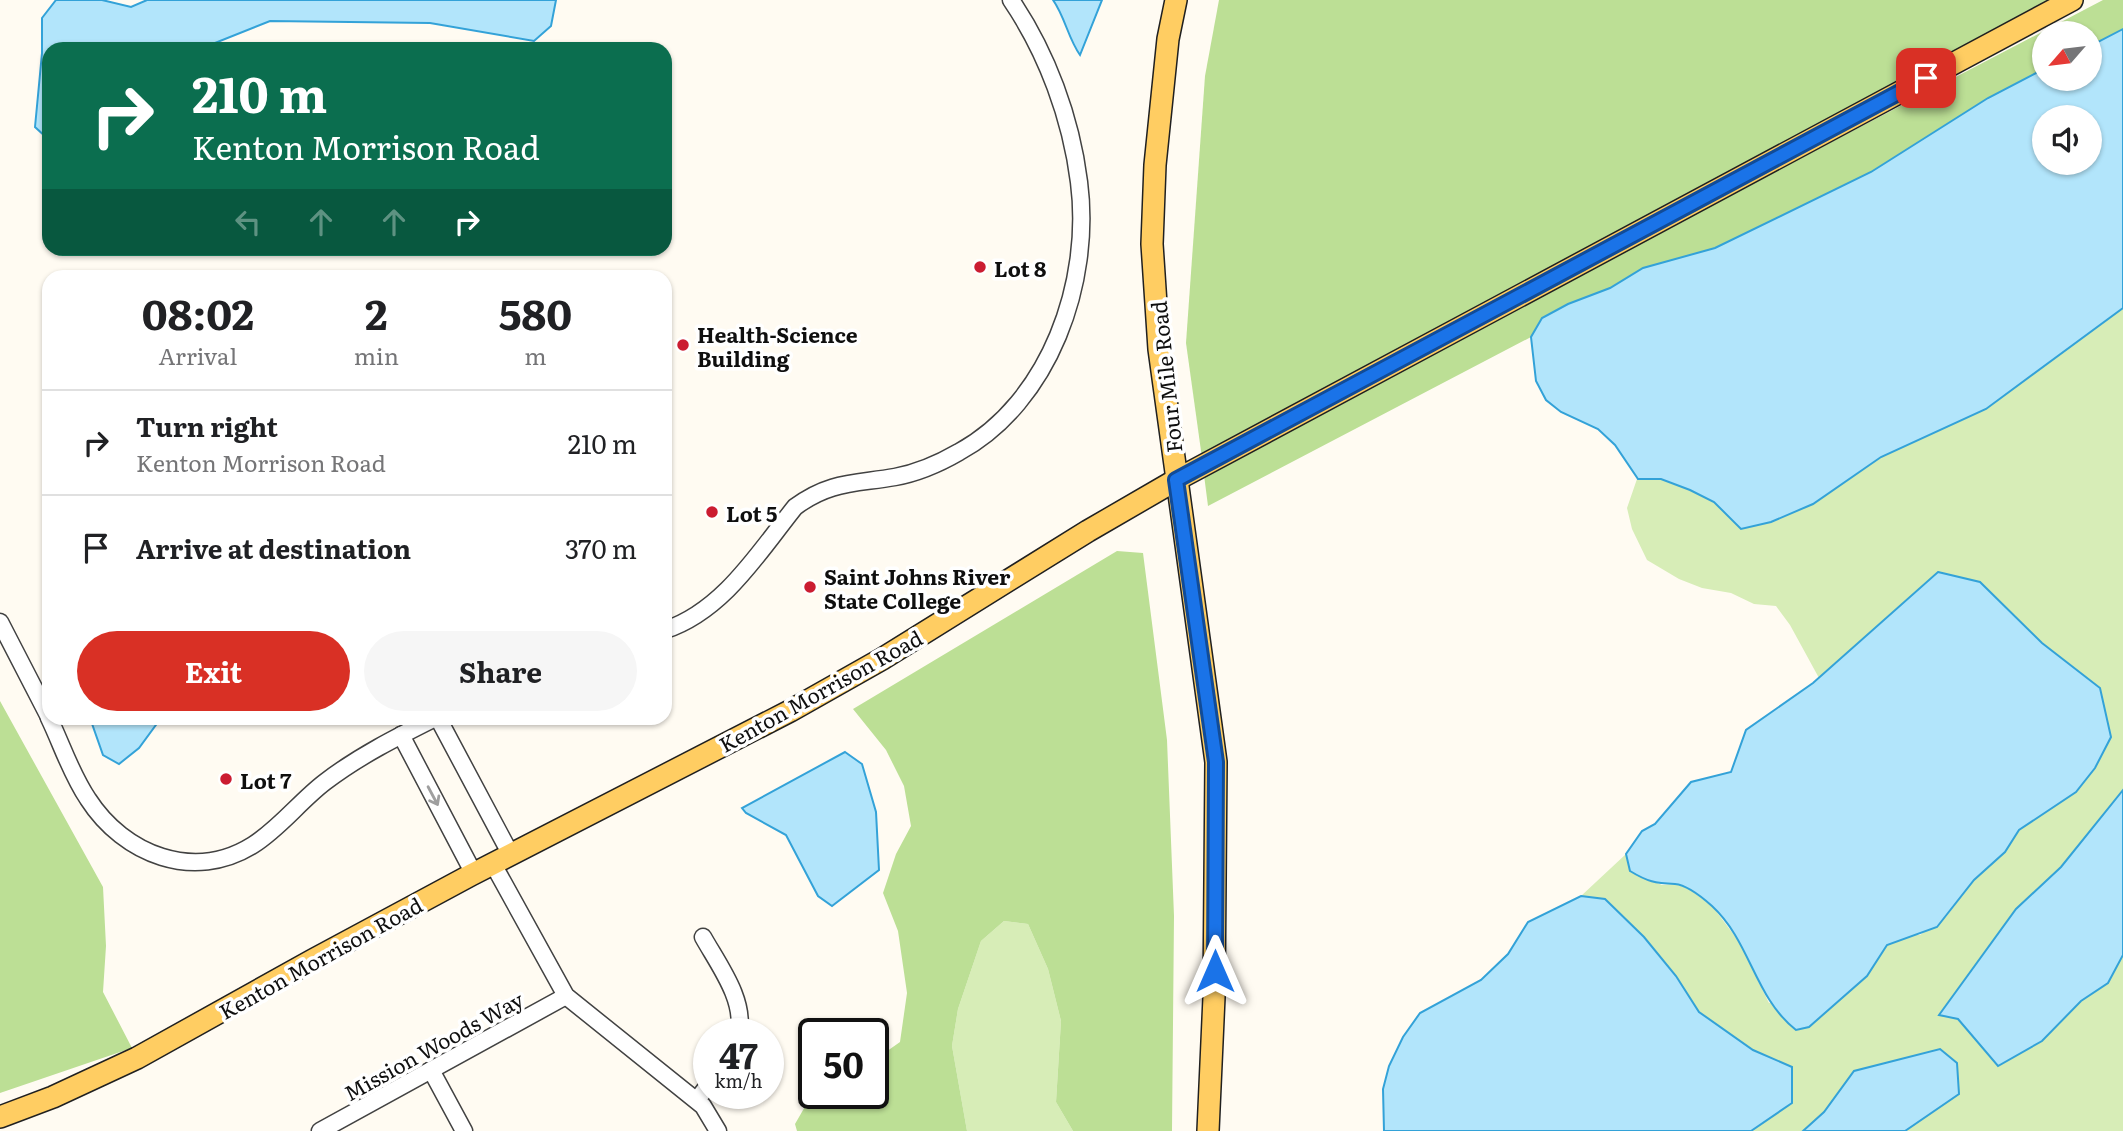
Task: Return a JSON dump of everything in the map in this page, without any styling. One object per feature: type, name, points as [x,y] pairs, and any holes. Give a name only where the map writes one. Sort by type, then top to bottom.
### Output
[{"type":"main road","name":"Four Mile Road","points":[[1176,0],[1168,39],[1155,165],[1152,244],[1159,349],[1216,762],[1214,997],[1208,1131]]},
{"type":"main road","name":"Kenton Morrison Road","points":[[0,1117],[53,1097],[138,1058],[502,859],[813,698],[1176,480],[2072,0]]},
{"type":"street","points":[[672,627],[692,618],[720,597],[795,507],[806,499],[838,484],[898,477],[928,467],[959,452],[985,436],[1002,421],[1025,397],[1039,376],[1059,334],[1077,262],[1080,241],[1079,183],[1062,107],[1047,66],[1011,0]]},
{"type":"street","points":[[0,622],[42,703]]},
{"type":"street","points":[[53,725],[88,801],[103,818],[131,843],[150,854],[182,862],[218,860],[254,844],[325,782],[355,761],[422,725]]},
{"type":"street","points":[[439,725],[566,996],[693,1097]]},
{"type":"street","points":[[401,735],[474,874]]},
{"type":"street","points":[[703,937],[732,989],[738,1018]]},
{"type":"street","name":"Mission Woods Way","points":[[320,1131],[566,996]]},
{"type":"street","points":[[431,1070],[464,1131]]},
{"type":"street","points":[[706,1109],[718,1131]]},
{"type":"green space","points":[[1219,0],[2055,0],[1202,458],[1186,343],[1205,76]]},
{"type":"green space","points":[[2103,0],[2123,0],[2123,29],[2102,40],[2102,21],[2063,21]]},
{"type":"green space","points":[[2032,37],[2032,75],[1988,98],[1871,172],[1715,248],[1643,268],[1610,288],[1568,304],[1542,318],[1531,337],[1208,506],[1204,475],[1547,291]]},
{"type":"green space","points":[[2123,308],[2123,790],[2061,867],[2016,909],[1939,1015],[1958,1019],[1999,1066],[2108,983],[2123,955],[2123,1131],[1905,1131],[1959,1094],[1854,1071],[1824,1112],[1803,1131],[1751,1131],[1792,1067],[1753,1050],[1699,1012],[1676,976],[1644,937],[1605,899],[1581,896],[1626,854],[1630,871],[1662,885],[1676,884],[1689,889],[1713,907],[1746,951],[1769,1003],[1867,976],[1887,945],[1911,935],[1920,935],[1946,917],[1974,880],[2005,852],[2019,830],[2076,792],[2100,688],[2042,643],[1938,572],[1819,678],[1790,625],[1776,606],[1754,604],[1731,593],[1702,588],[1679,579],[1647,560],[1632,529],[1627,508],[1637,479],[1661,479],[1690,490],[1714,502],[1741,529],[1771,522],[1813,504],[1881,457],[1986,409]]},
{"type":"green space","points":[[1117,551],[1143,553],[1167,740],[1174,916],[1172,1131],[1073,1131],[1056,1102],[1061,1021],[1048,969],[1028,924],[1004,921],[981,941],[958,1009],[952,1046],[967,1131],[797,1131],[795,1124],[804,1109],[889,1109],[889,1050],[900,1042],[907,993],[898,931],[883,893],[896,854],[911,826],[904,786],[886,750],[853,709]]},
{"type":"green space","points":[[0,701],[103,887],[106,946],[103,992],[132,1048],[0,1093]]},
{"type":"green space","points":[[1004,921],[1028,924],[1048,969],[1061,1021],[1056,1102],[1073,1131],[967,1131],[952,1046],[958,1009],[981,941]]},
{"type":"water","points":[[56,0],[102,0],[131,7],[147,0],[556,0],[551,26],[534,41],[430,23],[270,21],[218,42],[42,42],[42,18]]},
{"type":"water","points":[[1053,0],[1102,0],[1080,55],[1061,13]]},
{"type":"water","points":[[2123,29],[2123,308],[1986,409],[1881,457],[1813,504],[1771,522],[1741,529],[1714,502],[1690,490],[1661,479],[1638,479],[1615,445],[1598,429],[1561,412],[1546,400],[1536,381],[1531,337],[1542,318],[1568,304],[1610,288],[1643,268],[1715,248],[1871,172],[1988,98],[2032,75],[2032,91],[2102,91],[2102,40]]},
{"type":"water","points":[[42,53],[42,133],[35,127]]},
{"type":"water","points":[[1938,572],[1980,582],[2042,643],[2100,688],[2111,737],[2095,768],[2076,792],[2019,830],[2005,852],[1974,880],[1937,927],[1887,945],[1867,976],[1809,1027],[1796,1030],[1771,1002],[1736,936],[1712,906],[1685,887],[1652,881],[1630,871],[1626,854],[1642,831],[1655,824],[1691,782],[1731,772],[1746,730],[1813,683]]},
{"type":"water","points":[[92,725],[156,725],[139,748],[119,764],[103,755]]},
{"type":"water","points":[[845,752],[862,764],[876,812],[879,870],[832,906],[818,896],[786,835],[746,813],[742,808]]},
{"type":"water","points":[[2123,790],[2123,955],[2108,983],[2081,1001],[2042,1041],[1998,1066],[1958,1019],[1939,1015],[2016,909],[2061,867]]},
{"type":"water","points":[[1581,896],[1605,899],[1644,937],[1676,976],[1699,1012],[1753,1050],[1792,1067],[1792,1103],[1751,1131],[1384,1131],[1383,1089],[1389,1066],[1403,1037],[1420,1013],[1481,980],[1508,954],[1528,922]]},
{"type":"water","points":[[1940,1049],[1957,1063],[1959,1094],[1905,1131],[1803,1131],[1824,1112],[1854,1071]]},
{"type":"place","name":"Lot 8","points":[[980,267]]},
{"type":"place","name":"Health-Science Building","points":[[683,345]]},
{"type":"place","name":"Lot 5","points":[[712,512]]},
{"type":"place","name":"Saint Johns River State College","points":[[810,587]]},
{"type":"place","name":"Lot 7","points":[[226,779]]},
{"type":"route","points":[[1215,971],[1216,762],[1176,480],[1926,78]]}]
